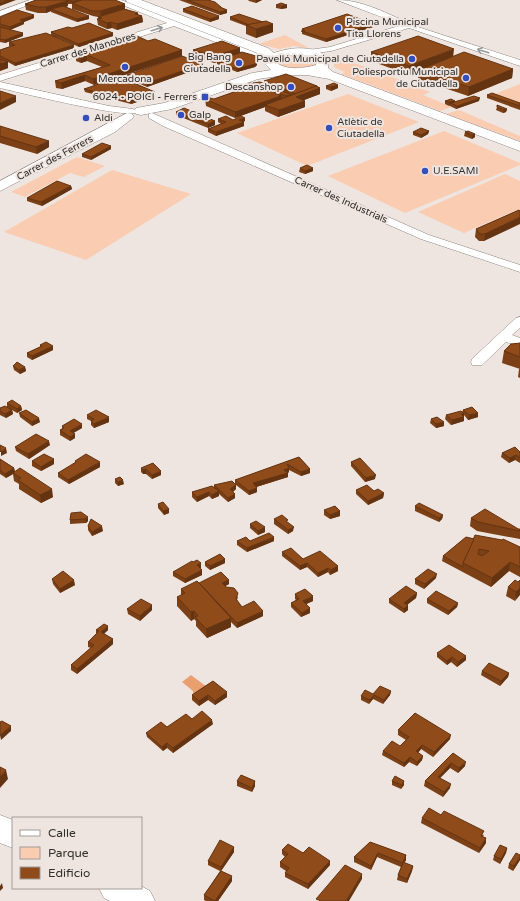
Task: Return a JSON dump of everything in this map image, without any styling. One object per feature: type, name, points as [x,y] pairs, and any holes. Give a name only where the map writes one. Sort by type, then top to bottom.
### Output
[{"type":"main road","points":[[131,0],[257,48],[267,53],[271,62],[286,71],[306,71],[332,76],[520,147]]},
{"type":"main road","points":[[257,48],[284,53],[304,53],[322,62]]},
{"type":"main road","name":"Carrer des Ferrers","points":[[256,76],[271,62],[284,53]]},
{"type":"main road","points":[[306,71],[322,62]]},
{"type":"main road","points":[[322,62],[322,69],[332,76]]},
{"type":"main road","name":"Carrer des Ferrers","points":[[0,187],[110,128],[167,106],[256,76],[286,71]]},
{"type":"main road","points":[[0,828],[12,834]]},
{"type":"main road","points":[[117,889],[139,901]]},
{"type":"street","points":[[0,14],[37,0]]},
{"type":"street","points":[[114,0],[176,23],[271,62]]},
{"type":"street","points":[[342,0],[375,11],[408,26],[520,64]]},
{"type":"street","name":"Carrer des Manobres","points":[[0,78],[176,23]]},
{"type":"street","points":[[304,53],[337,48],[408,26]]},
{"type":"street","points":[[322,62],[322,56],[337,48]]},
{"type":"street","name":"Carrer des Industrials","points":[[0,85],[140,116],[166,124],[425,237],[520,269]]},
{"type":"street","points":[[477,362],[520,321]]},
{"type":"street","points":[[504,337],[520,342]]},
{"type":"street","points":[[112,889],[118,901]]},
{"type":"green space","points":[[285,35],[309,48],[294,46],[279,49],[259,44]]},
{"type":"green space","points":[[296,55],[313,58],[317,63],[309,69],[298,70],[286,68],[277,63],[279,58]]},
{"type":"green space","points":[[334,58],[370,69],[430,92],[423,95],[452,107],[440,111],[341,74],[345,72],[334,67]]},
{"type":"green space","points":[[520,84],[520,106],[490,96]]},
{"type":"green space","name":"Atlètic de Ciutadella","points":[[348,94],[419,122],[307,166],[237,133]]},
{"type":"green space","points":[[459,110],[520,136],[520,141],[446,114]]},
{"type":"green space","name":"U.E.SAMI","points":[[444,131],[520,163],[520,165],[405,213],[328,176]]},
{"type":"green space","points":[[77,157],[105,166],[84,177],[70,173],[25,197],[11,192]]},
{"type":"green space","points":[[112,170],[191,194],[86,260],[4,232]]},
{"type":"green space","points":[[505,174],[520,181],[520,214],[514,211],[464,233],[418,212]]},
{"type":"shaded area","points":[[191,675],[207,687],[193,694],[193,691],[182,682]]},
{"type":"building","points":[[0,0],[8,0],[0,3]]},
{"type":"building","points":[[36,0],[68,1],[46,7],[25,4]]},
{"type":"building","points":[[66,0],[79,0],[73,2]]},
{"type":"building","points":[[82,0],[115,0],[125,4],[100,11],[92,11],[72,3]]},
{"type":"building","points":[[187,0],[208,0],[215,2],[220,7],[227,10],[220,12]]},
{"type":"building","points":[[281,3],[287,5],[276,5]]},
{"type":"building","points":[[63,6],[89,16],[77,19],[51,9]]},
{"type":"building","points":[[192,6],[219,16],[210,19],[183,9]]},
{"type":"building","points":[[124,9],[138,13],[135,14],[142,16],[117,24],[111,22],[107,23],[97,19],[102,18],[98,17]]},
{"type":"building","points":[[17,10],[34,15],[20,20],[24,21],[10,27],[0,24],[0,17]]},
{"type":"building","points":[[239,14],[263,22],[249,25],[230,17]]},
{"type":"building","name":"Piscina Municipal Tita Llorens","points":[[347,14],[373,24],[326,39],[302,31],[305,31],[302,29]]},
{"type":"building","points":[[266,21],[273,24],[256,29],[246,25]]},
{"type":"building","points":[[89,23],[113,33],[78,44],[51,32],[68,27],[72,28]]},
{"type":"building","points":[[0,27],[23,33],[5,40],[0,39]]},
{"type":"building","points":[[46,33],[74,45],[15,63],[0,56],[0,50],[15,45],[9,42]]},
{"type":"building","name":"Mercadona","points":[[137,36],[148,41],[155,39],[182,50],[93,79],[85,75],[61,83],[55,81],[110,65],[87,55],[80,57],[76,55]]},
{"type":"building","points":[[418,36],[454,49],[409,66],[371,52]]},
{"type":"building","points":[[222,41],[240,48],[214,56],[193,50]]},
{"type":"building","name":"Big Bang Ciutadella","points":[[242,52],[256,56],[257,62],[255,64],[237,69],[217,61]]},
{"type":"building","points":[[464,52],[513,69],[469,87],[419,70]]},
{"type":"building","points":[[182,56],[203,64],[147,83],[127,75]]},
{"type":"building","points":[[0,59],[8,62],[0,64]]},
{"type":"building","name":"Descanshop","points":[[286,74],[317,86],[296,94],[264,81]]},
{"type":"building","points":[[120,77],[155,92],[130,101],[84,89]]},
{"type":"building","points":[[260,82],[292,95],[286,96],[253,83]]},
{"type":"building","points":[[250,83],[263,86],[281,96],[235,112],[205,99],[214,99],[248,87],[244,86]]},
{"type":"building","points":[[334,83],[338,85],[331,87],[326,86]]},
{"type":"building","points":[[316,86],[320,88],[296,97],[305,101],[279,110],[265,105]]},
{"type":"building","points":[[0,91],[16,96],[0,103]]},
{"type":"building","points":[[492,93],[520,103],[520,106],[487,95]]},
{"type":"building","points":[[474,96],[480,98],[457,106],[451,103]]},
{"type":"building","points":[[451,99],[455,101],[445,101]]},
{"type":"building","points":[[497,105],[507,109],[504,110],[497,107]]},
{"type":"building","points":[[184,108],[215,121],[208,124],[176,112]]},
{"type":"building","points":[[226,116],[233,120],[241,116],[245,118],[239,120],[244,122],[216,132],[208,129],[226,122],[218,119]]},
{"type":"building","points":[[0,126],[49,141],[36,147],[0,136]]},
{"type":"building","points":[[421,128],[429,131],[421,135],[413,132]]},
{"type":"building","points":[[468,131],[475,134],[472,135],[465,132]]},
{"type":"building","points":[[102,143],[111,146],[91,157],[82,154]]},
{"type":"building","points":[[307,165],[313,168],[305,171],[300,168]]},
{"type":"building","points":[[57,181],[71,186],[41,202],[27,198]]},
{"type":"building","points":[[519,210],[520,217],[485,234],[480,234],[476,229]]},
{"type":"building","points":[[46,342],[53,346],[32,356],[27,353],[42,346],[40,345]]},
{"type":"building","points":[[520,343],[520,357],[504,351],[511,344]]},
{"type":"building","points":[[17,362],[25,367],[19,370],[13,366]]},
{"type":"building","points":[[12,400],[21,406],[17,409],[7,403]]},
{"type":"building","points":[[5,406],[12,410],[5,414],[0,411],[0,408]]},
{"type":"building","points":[[472,407],[478,413],[469,415],[463,410]]},
{"type":"building","points":[[26,410],[39,418],[32,422],[19,413]]},
{"type":"building","points":[[96,410],[109,417],[94,424],[91,421],[94,419],[87,415]]},
{"type":"building","points":[[461,411],[464,414],[461,414],[464,417],[452,420],[446,415]]},
{"type":"building","points":[[437,417],[444,422],[436,424],[431,419]]},
{"type":"building","points":[[74,419],[82,424],[70,431],[75,434],[70,437],[60,430],[64,428],[62,426]]},
{"type":"building","points":[[36,434],[49,441],[28,454],[15,447]]},
{"type":"building","points":[[0,445],[6,448],[1,452],[0,451]]},
{"type":"building","points":[[515,447],[520,452],[520,458],[516,455],[510,458],[502,453]]},
{"type":"building","points":[[44,454],[54,459],[41,467],[32,461]]},
{"type":"building","points":[[86,454],[100,462],[68,480],[58,473],[76,462],[75,461]]},
{"type":"building","points":[[299,457],[310,469],[301,472],[287,464],[289,468],[284,470],[288,473],[253,483],[257,488],[249,491],[235,480]]},
{"type":"building","points":[[360,458],[376,475],[366,478],[351,462]]},
{"type":"building","points":[[0,459],[14,468],[5,474],[0,470]]},
{"type":"building","points":[[153,463],[161,471],[152,475],[146,469],[143,470],[141,468]]},
{"type":"building","points":[[20,468],[52,489],[40,495],[18,480],[21,478],[13,473]]},
{"type":"building","points":[[120,477],[123,480],[118,482],[115,479]]},
{"type":"building","points":[[232,481],[236,485],[230,489],[235,494],[228,498],[214,485]]},
{"type":"building","points":[[367,485],[374,491],[378,489],[384,493],[368,501],[356,490]]},
{"type":"building","points":[[212,486],[219,491],[212,495],[209,492],[197,497],[192,492]]},
{"type":"building","points":[[163,502],[169,509],[163,511],[158,504]]},
{"type":"building","points":[[419,503],[443,515],[439,518],[415,506]]},
{"type":"building","points":[[335,506],[340,511],[330,515],[324,510]]},
{"type":"building","points":[[485,509],[520,531],[478,522],[471,518]]},
{"type":"building","points":[[81,512],[88,517],[85,519],[70,520],[71,513]]},
{"type":"building","points":[[282,515],[288,520],[286,521],[294,527],[288,530],[274,519]]},
{"type":"building","points":[[91,519],[102,526],[92,532],[88,526]]},
{"type":"building","points":[[256,521],[265,527],[258,531],[250,524]]},
{"type":"building","points":[[269,533],[274,537],[247,548],[237,541],[246,537],[250,541]]},
{"type":"building","points":[[475,535],[503,539],[520,547],[520,567],[510,562],[492,578],[463,563]],"holes":[[[479,549],[489,551],[482,556],[478,554]]]},
{"type":"building","points":[[466,537],[474,539],[463,563],[463,567],[443,556]]},
{"type":"building","points":[[291,548],[303,559],[320,551],[338,566],[331,570],[328,568],[318,573],[307,563],[300,566],[282,552]]},
{"type":"building","points":[[220,554],[225,559],[210,566],[205,562]]},
{"type":"building","points":[[197,560],[201,563],[197,565],[202,570],[185,579],[173,572],[192,561]]},
{"type":"building","points":[[428,569],[437,574],[425,584],[415,579]]},
{"type":"building","points":[[63,571],[74,580],[60,589],[52,579]]},
{"type":"building","points":[[221,572],[229,580],[222,583],[226,587],[234,588],[238,593],[236,599],[242,607],[254,601],[263,611],[237,623],[199,583]]},
{"type":"building","points":[[515,580],[518,582],[520,580],[520,588],[516,592],[508,587]]},
{"type":"building","points":[[197,581],[231,618],[206,629],[195,617],[198,616],[194,611],[191,612],[177,597],[185,593],[181,589]]},
{"type":"building","points":[[406,586],[417,593],[404,603],[408,605],[404,609],[389,599]]},
{"type":"building","points":[[305,589],[313,596],[303,601],[310,608],[302,613],[291,603],[299,599],[295,594]]},
{"type":"building","points":[[436,591],[458,603],[449,611],[427,599]]},
{"type":"building","points":[[141,599],[152,605],[140,616],[127,609]]},
{"type":"building","points":[[104,624],[108,626],[101,632],[113,639],[77,669],[71,665],[94,645],[88,642],[99,631],[96,630]]},
{"type":"building","points":[[449,645],[466,656],[458,662],[452,657],[447,661],[437,653]]},
{"type":"building","points":[[489,663],[509,673],[501,681],[482,671]]},
{"type":"building","points":[[213,681],[227,692],[215,701],[208,695],[199,701],[192,695]]},
{"type":"building","points":[[380,686],[391,691],[384,700],[374,695],[370,700],[361,696],[365,690],[373,694]]},
{"type":"building","points":[[202,711],[212,720],[173,748],[167,743],[162,747],[146,733],[161,722],[167,727],[186,714],[192,719]]},
{"type":"building","points":[[415,713],[451,735],[434,752],[422,745],[416,751],[423,756],[417,762],[410,757],[404,763],[383,751],[392,741],[400,746],[409,737],[398,730]]},
{"type":"building","points":[[2,721],[11,726],[0,735],[0,722]]},
{"type":"building","points":[[453,753],[466,762],[459,768],[451,763],[438,777],[451,784],[444,792],[425,781]]},
{"type":"building","points":[[0,767],[6,770],[0,777]]},
{"type":"building","points":[[241,775],[255,781],[252,788],[237,781]]},
{"type":"building","points":[[395,776],[404,781],[402,785],[392,781]]},
{"type":"building","points":[[429,808],[441,815],[444,811],[484,831],[481,836],[486,838],[480,848],[422,818]]},
{"type":"building","points":[[220,840],[234,847],[221,867],[208,861]]},
{"type":"building","points":[[370,842],[406,855],[403,862],[413,866],[407,879],[398,875],[403,863],[378,853],[371,866],[354,857]]},
{"type":"building","points":[[288,844],[303,853],[309,847],[330,861],[308,884],[285,873],[289,868],[280,862],[288,854],[282,850]]},
{"type":"building","points":[[500,845],[507,848],[501,859],[494,856]]},
{"type":"building","points":[[516,853],[520,855],[520,857],[514,866],[509,864]]},
{"type":"building","points":[[345,865],[362,874],[346,901],[321,901],[316,899]]},
{"type":"building","points":[[221,871],[232,876],[215,901],[204,895]]},
{"type":"place","name":"Piscina Municipal Tita Llorens","points":[[338,28]]},
{"type":"place","name":"Pavelló Municipal de Ciutadella","points":[[412,59]]},
{"type":"place","name":"Big Bang Ciutadella","points":[[239,63]]},
{"type":"place","name":"Mercadona","points":[[125,67]]},
{"type":"place","name":"Poliesportiu Municipal de Ciutadella","points":[[466,78]]},
{"type":"place","name":"Descanshop","points":[[291,87]]},
{"type":"place","name":"6024 - POICI - Ferrers","points":[[205,97]]},
{"type":"place","name":"Galp","points":[[181,115]]},
{"type":"place","name":"Aldi","points":[[86,118]]},
{"type":"place","name":"Atlètic de Ciutadella","points":[[329,128]]},
{"type":"place","name":"U.E.SAMI","points":[[425,171]]}]
